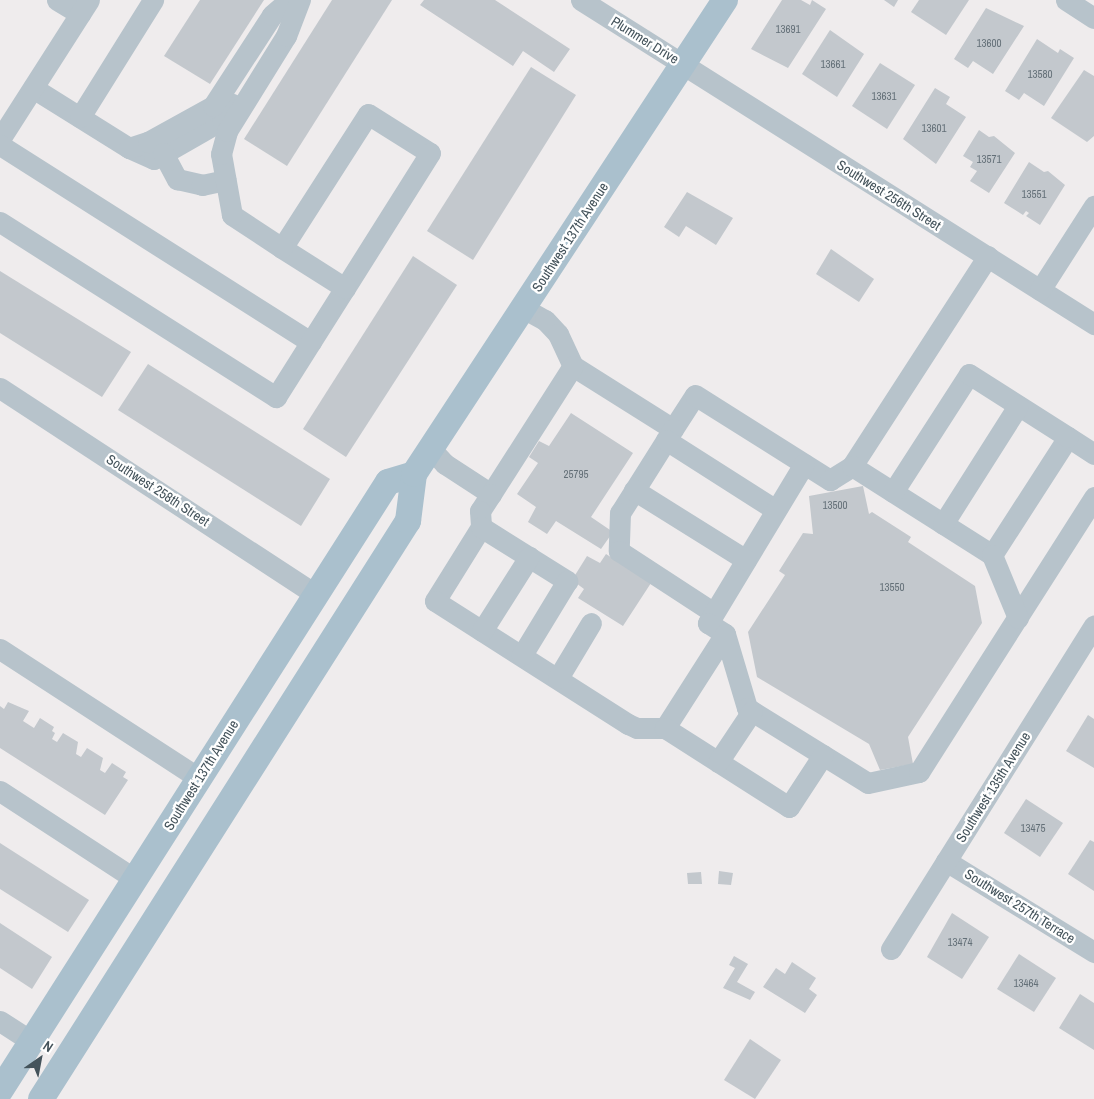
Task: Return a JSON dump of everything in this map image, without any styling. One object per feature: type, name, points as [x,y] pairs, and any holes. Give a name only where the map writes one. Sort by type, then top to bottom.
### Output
[{"type":"main road","name":"Southwest 137th Avenue","points":[[41,1099],[408,521],[414,474],[430,448],[684,65],[725,0]]},
{"type":"main road","name":"Southwest 137th Avenue","points":[[0,1091],[388,482],[414,474]]},
{"type":"street","points":[[0,139],[85,7],[57,0]]},
{"type":"street","points":[[80,117],[153,0]]},
{"type":"street","points":[[33,88],[129,148],[154,158],[222,120],[283,22],[289,0]]},
{"type":"street","points":[[129,148],[148,142],[212,106],[272,15],[289,0]]},
{"type":"street","points":[[300,0],[286,36],[227,131],[221,154],[225,180],[232,216],[346,288]]},
{"type":"street","name":"Plummer Drive","points":[[581,0],[684,65]]},
{"type":"street","points":[[1066,0],[1094,18]]},
{"type":"street","name":"Southwest 256th Street","points":[[684,65],[1094,324]]},
{"type":"street","points":[[0,222],[276,397],[430,154],[368,114],[274,243]]},
{"type":"street","points":[[0,145],[311,342]]},
{"type":"street","points":[[163,154],[177,178],[202,185],[225,180]]},
{"type":"street","points":[[1040,290],[1094,206]]},
{"type":"street","points":[[714,613],[619,551],[620,513],[695,395],[830,480],[852,466],[988,256]]},
{"type":"street","points":[[523,308],[546,320],[558,334],[573,366],[776,510]]},
{"type":"street","points":[[573,366],[480,511],[481,527],[434,601],[522,655],[628,724],[637,728],[665,728],[789,807],[823,754]]},
{"type":"street","points":[[893,492],[969,374],[1094,454]]},
{"type":"street","name":"Southwest 258th Street","points":[[0,388],[315,594]]},
{"type":"street","points":[[943,524],[1018,406]]},
{"type":"street","points":[[992,555],[1068,437]]},
{"type":"street","points":[[430,448],[445,464],[491,494]]},
{"type":"street","points":[[804,464],[708,623],[725,634],[747,708],[868,783],[919,772],[1094,498]]},
{"type":"street","points":[[852,466],[992,555],[1018,618]]},
{"type":"street","points":[[634,490],[746,560]]},
{"type":"street","points":[[481,527],[567,582],[522,655]]},
{"type":"street","points":[[482,630],[529,557]]},
{"type":"street","points":[[558,678],[591,623]]},
{"type":"street","points":[[665,728],[725,634]]},
{"type":"street","name":"Southwest 135th Avenue","points":[[891,949],[1091,635]]},
{"type":"street","points":[[0,649],[199,778]]},
{"type":"street","points":[[718,762],[752,711]]},
{"type":"street","points":[[0,792],[136,879]]},
{"type":"street","name":"Southwest 257th Terrace","points":[[946,861],[1094,952]]},
{"type":"street","points":[[0,1021],[31,1041]]},
{"type":"building","points":[[200,0],[264,0],[210,84],[164,56]]},
{"type":"building","points":[[332,0],[392,0],[287,166],[244,139]]},
{"type":"building","points":[[424,0],[495,0],[570,49],[554,72],[523,51],[513,66],[420,5]]},
{"type":"building","points":[[782,0],[801,0],[810,5],[812,0],[826,9],[788,68],[751,49]]},
{"type":"building","points":[[884,0],[898,0],[894,7]]},
{"type":"building","points":[[919,0],[969,0],[946,35],[911,12]]},
{"type":"building","points":[[986,8],[1024,26],[993,74],[973,61],[968,68],[954,59]]},
{"type":"building","points":[[830,30],[864,54],[837,97],[802,74]]},
{"type":"building","points":[[1037,39],[1058,53],[1060,49],[1074,58],[1044,106],[1024,93],[1019,100],[1005,91]]},
{"type":"building","points":[[880,63],[915,85],[887,129],[852,106]]},
{"type":"building","points":[[531,67],[576,95],[473,260],[427,231]]},
{"type":"building","points":[[1084,70],[1094,76],[1094,136],[1087,142],[1051,118]]},
{"type":"building","points":[[935,88],[950,97],[946,104],[966,117],[936,164],[903,139]]},
{"type":"building","points":[[979,130],[989,137],[994,136],[1015,153],[989,193],[970,181],[977,171],[970,167],[973,162],[963,156]]},
{"type":"building","points":[[1029,162],[1044,172],[1048,171],[1065,185],[1040,225],[1026,216],[1029,213],[1026,211],[1023,215],[1004,203]]},
{"type":"building","points":[[687,192],[733,218],[716,245],[686,226],[679,237],[664,227]]},
{"type":"building","points":[[831,249],[874,279],[859,302],[816,274]]},
{"type":"building","points":[[413,256],[457,285],[346,457],[303,429]]},
{"type":"building","points":[[0,271],[131,352],[102,397],[0,333]]},
{"type":"building","points":[[148,364],[330,479],[301,526],[118,410]]},
{"type":"building","points":[[571,413],[633,453],[591,517],[613,532],[601,549],[556,521],[547,534],[528,522],[536,507],[517,494],[538,463],[529,457],[539,441],[549,446]]},
{"type":"building","points":[[863,486],[869,514],[872,512],[911,537],[908,542],[975,586],[982,623],[908,737],[913,764],[880,770],[869,744],[757,677],[748,632],[785,575],[779,571],[803,533],[813,534],[809,496]]},
{"type":"building","points":[[606,554],[651,583],[623,626],[578,598],[584,589],[572,580],[587,556],[600,563]]},
{"type":"building","points":[[8,702],[29,711],[23,721],[34,728],[40,718],[54,727],[52,731],[55,733],[52,739],[57,742],[63,733],[78,742],[76,754],[81,757],[87,748],[103,758],[100,770],[105,773],[112,763],[126,772],[123,777],[128,780],[105,815],[0,748],[0,706],[4,709]]},
{"type":"building","points":[[1088,715],[1094,719],[1094,768],[1066,751]]},
{"type":"building","points":[[1026,799],[1063,823],[1040,857],[1004,833]]},
{"type":"building","points":[[1090,840],[1094,842],[1094,891],[1068,874]]},
{"type":"building","points":[[0,843],[89,900],[68,932],[0,889]]},
{"type":"building","points":[[719,871],[733,873],[731,885],[718,884]]},
{"type":"building","points":[[701,872],[702,884],[688,884],[687,873]]},
{"type":"building","points":[[952,913],[989,937],[962,979],[927,957]]},
{"type":"building","points":[[0,923],[52,957],[32,989],[0,968]]},
{"type":"building","points":[[1019,954],[1056,978],[1034,1012],[997,989]]},
{"type":"building","points":[[734,956],[748,964],[737,982],[755,992],[750,1000],[723,988],[735,968],[729,965]]},
{"type":"building","points":[[792,962],[816,978],[809,989],[817,995],[805,1013],[763,987],[776,968],[785,974]]},
{"type":"building","points":[[1080,994],[1094,1003],[1094,1050],[1059,1028]]},
{"type":"building","points":[[750,1039],[781,1060],[755,1099],[724,1080]]}]
